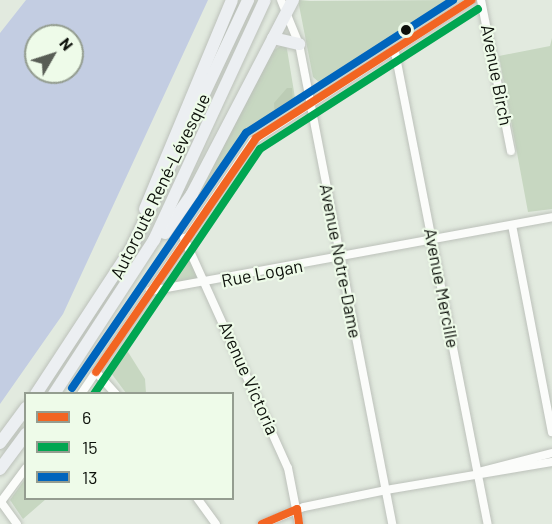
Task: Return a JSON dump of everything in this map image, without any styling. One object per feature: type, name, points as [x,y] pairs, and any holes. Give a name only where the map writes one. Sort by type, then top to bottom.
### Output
[{"type":"highway","points":[[131,249],[161,163],[232,0]]},
{"type":"highway","name":"Autoroute René-Lévesque","points":[[37,392],[131,249],[248,0]]},
{"type":"highway","name":"Autoroute René-Lévesque","points":[[55,392],[136,273],[265,1]]},
{"type":"highway","points":[[136,273],[192,194],[273,38],[287,4]]},
{"type":"highway","points":[[273,38],[299,44]]},
{"type":"highway","points":[[0,443],[24,411]]},
{"type":"highway","points":[[0,469],[24,437]]},
{"type":"street","points":[[82,392],[184,238],[253,141],[310,102],[395,52],[472,0]]},
{"type":"street","name":"Avenue Birch","points":[[481,0],[511,151]]},
{"type":"street","name":"Avenue Notre-Dame","points":[[287,4],[299,44],[392,524]]},
{"type":"street","name":"Avenue Mercille","points":[[395,52],[488,524]]},
{"type":"street","name":"Rue Logan","points":[[150,291],[207,284],[552,217]]},
{"type":"street","points":[[512,225],[552,432]]},
{"type":"street","name":"Avenue Victoria","points":[[184,238],[207,284],[288,468],[299,524]]},
{"type":"street","points":[[96,372],[115,392]]},
{"type":"street","points":[[478,472],[489,465],[552,453]]},
{"type":"street","points":[[262,524],[297,509],[478,472],[552,462]]},
{"type":"street","points":[[17,524],[0,503],[24,471]]},
{"type":"street","points":[[198,500],[216,524]]},
{"type":"green space","points":[[298,0],[459,0],[321,84],[313,77]]},
{"type":"green space","points":[[552,38],[552,209],[528,212],[499,56],[550,46]]},
{"type":"green space","points":[[286,43],[296,104],[241,141],[183,222],[270,52]]},
{"type":"green space","points":[[287,88],[292,88],[293,104],[275,117],[274,103]]},
{"type":"green space","points":[[184,254],[189,254],[200,278],[165,285]]},
{"type":"green space","points":[[123,344],[145,379],[146,392],[125,392],[108,369]]},
{"type":"green space","points":[[24,480],[24,500],[45,500],[23,519],[10,500]]},
{"type":"water","points":[[26,0],[208,0],[63,314],[0,404],[0,33]]},
{"type":"transit line","name":"13","points":[[72,388],[246,133],[453,0]]},
{"type":"transit line","name":"6","points":[[96,372],[256,138],[472,0]]},
{"type":"transit line","name":"15","points":[[95,392],[260,149],[478,9]]},
{"type":"transit line","name":"6","points":[[262,524],[297,509],[299,524]]}]
